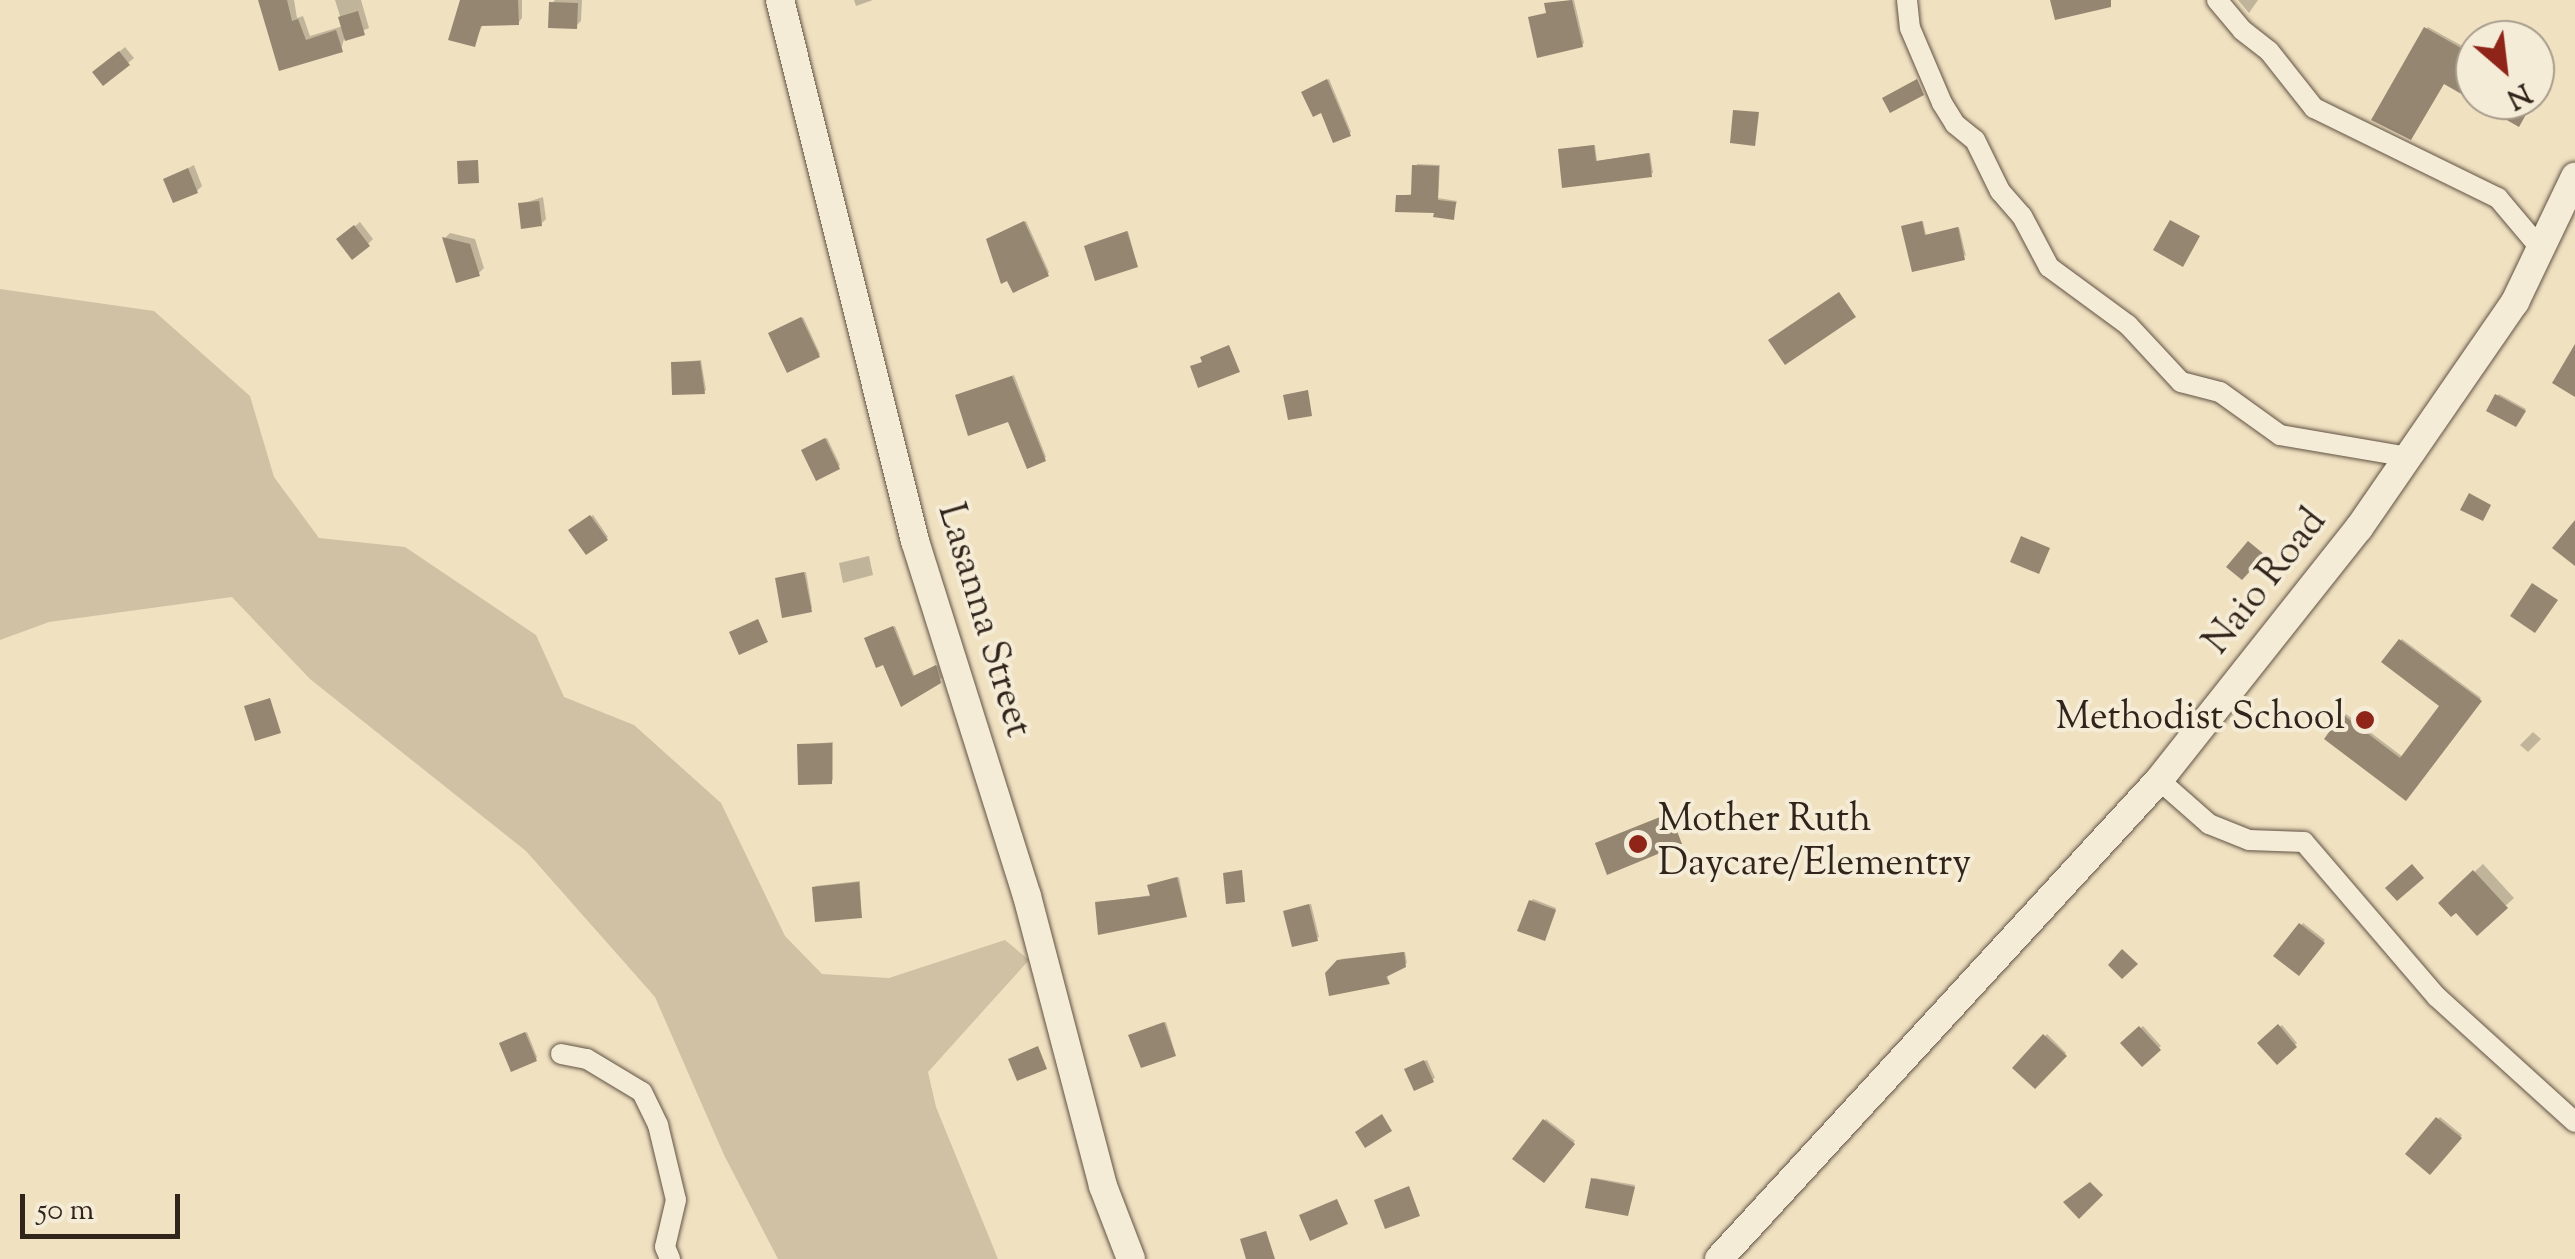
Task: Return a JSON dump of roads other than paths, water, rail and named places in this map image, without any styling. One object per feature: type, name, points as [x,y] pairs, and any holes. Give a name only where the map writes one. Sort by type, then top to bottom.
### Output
[{"type":"street","name":"Lasanna Street","points":[[780,0],[915,541],[1027,896],[1102,1186],[1131,1259]]},
{"type":"street","points":[[1908,0],[1910,28],[1942,102],[1955,124],[1976,140],[2000,191],[2022,216],[2048,268],[2128,325],[2182,382],[2220,392],[2280,435],[2409,457]]},
{"type":"street","points":[[2217,0],[2242,30],[2268,50],[2314,108],[2498,198],[2541,250]]},
{"type":"street","name":"Naio Road","points":[[1718,1259],[2158,780],[2359,528],[2515,302],[2575,177]]},
{"type":"street","points":[[2158,780],[2209,824],[2249,840],[2304,842],[2437,997],[2575,1122]]},
{"type":"street","points":[[561,1054],[586,1059],[642,1092],[658,1125],[676,1200],[664,1247],[670,1259]]},
{"type":"place","name":"Methodist School","points":[[2365,720]]},
{"type":"place","name":"Mother Ruth Daycare/Elementry","points":[[1638,844]]}]
